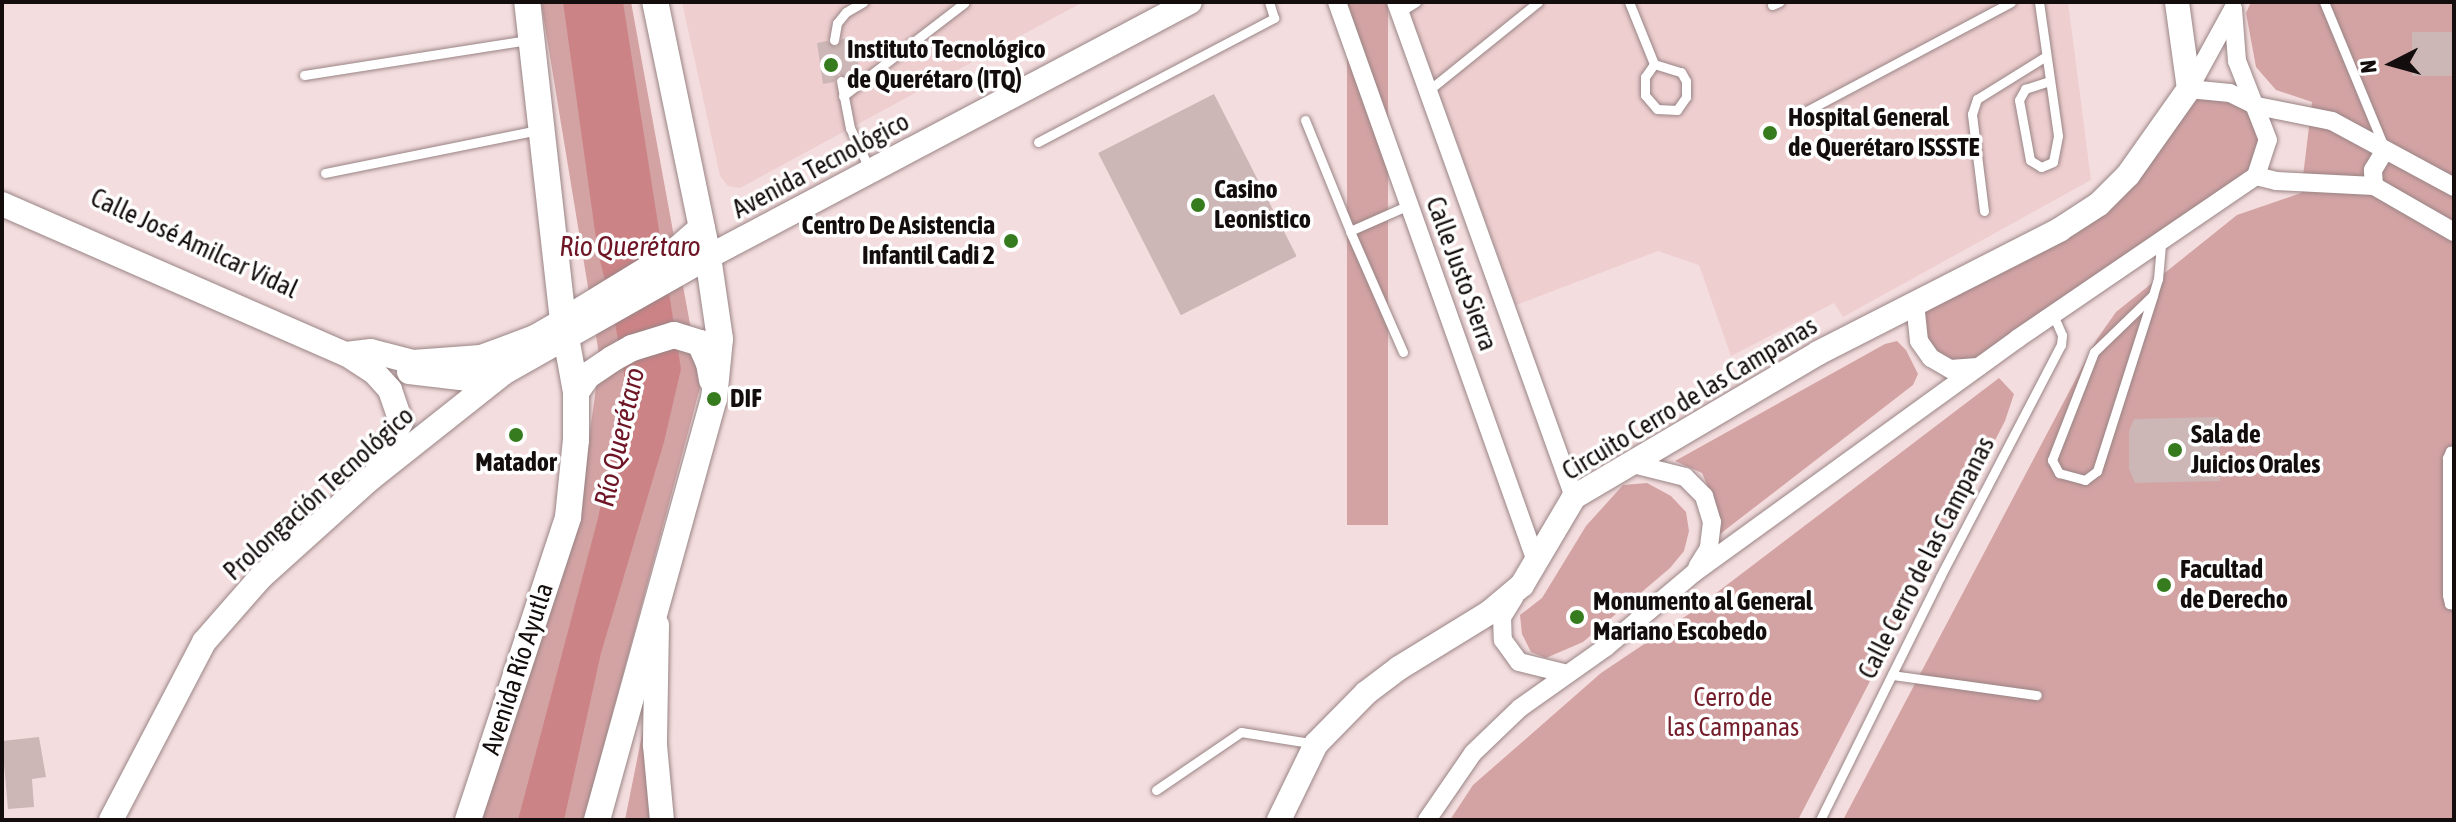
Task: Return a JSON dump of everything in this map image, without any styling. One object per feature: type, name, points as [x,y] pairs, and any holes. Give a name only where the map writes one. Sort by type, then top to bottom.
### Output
[{"type":"main road","name":"Avenida Río Ayutla","points":[[468,820],[568,517],[576,440],[576,323],[543,129],[527,2]]},
{"type":"main road","points":[[597,820],[714,399],[720,339],[708,257],[655,2]]},
{"type":"main road","points":[[576,323],[674,266],[702,228]]},
{"type":"main road","points":[[576,392],[587,376],[612,359],[664,336],[683,336],[700,343],[709,363],[714,399]]},
{"type":"street","name":"Avenida Tecnológico","points":[[674,266],[708,257],[1190,2]]},
{"type":"street","name":"Calle Justo Sierra","points":[[1337,2],[1537,564]]},
{"type":"street","points":[[2177,2],[2189,89]]},
{"type":"street","name":"Calle Justo Sierra","points":[[1404,5],[1429,90],[1574,497]]},
{"type":"street","points":[[2189,89],[2234,5]]},
{"type":"street","points":[[1427,820],[1473,753],[1520,708],[1606,647],[1694,573],[1978,367],[2256,176],[2268,140],[2237,61],[2234,5]]},
{"type":"street","points":[[2189,89],[2230,93],[2257,106],[2332,121],[2454,187]]},
{"type":"street","name":"Circuito Cerro de las Campanas","points":[[1279,820],[1316,744],[1366,693],[1399,668],[1490,612],[1522,585],[1574,497],[1818,353],[2059,230],[2099,204],[2128,175],[2189,89]]},
{"type":"street","points":[[2374,186],[2373,170],[2385,150]]},
{"type":"street","points":[[2256,176],[2276,181],[2374,186],[2454,232]]},
{"type":"street","name":"Calle José Amilcar Vidal","points":[[2,191],[46,206],[353,353],[371,351],[413,362],[481,357],[576,323]]},
{"type":"street","name":"Calle José Amilcar Vidal","points":[[2,204],[353,353],[429,376],[469,379],[505,372]]},
{"type":"street","points":[[1915,303],[1919,341],[1931,358],[1950,369],[1978,367]]},
{"type":"street","name":"Prolongación Tecnológico","points":[[111,820],[204,642],[261,577],[370,479],[505,372],[576,323]]},
{"type":"street","points":[[353,353],[390,390],[401,422],[370,479]]},
{"type":"street","points":[[1629,463],[1685,477],[1704,496],[1712,522],[1709,548],[1694,573]]},
{"type":"street","points":[[1522,585],[1502,617],[1503,640],[1519,662],[1567,674]]},
{"type":"street","points":[[658,594],[655,745],[662,820]]},
{"type":"lane","points":[[834,40],[837,23],[846,12],[863,2]]},
{"type":"lane","points":[[1038,142],[1274,18],[1269,2]]},
{"type":"lane","points":[[1429,90],[1538,2]]},
{"type":"lane","points":[[1629,2],[1654,64]]},
{"type":"lane","points":[[1797,116],[2011,2]]},
{"type":"lane","points":[[2039,2],[2046,56],[2049,81],[2057,152],[2053,162],[2041,167],[2030,160],[2019,100],[2025,89],[2049,81]]},
{"type":"lane","points":[[2324,2],[2385,150]]},
{"type":"lane","points":[[843,96],[964,3]]},
{"type":"lane","points":[[304,75],[532,40]]},
{"type":"lane","points":[[1984,211],[1972,114],[1977,99],[2046,56]]},
{"type":"lane","points":[[1654,64],[1681,72],[1686,81],[1686,97],[1677,110],[1657,109],[1645,95],[1645,77],[1654,64]]},
{"type":"lane","points":[[841,81],[850,128],[871,171]]},
{"type":"lane","points":[[1305,120],[1403,352]]},
{"type":"lane","points":[[325,173],[543,129]]},
{"type":"lane","points":[[1350,231],[1409,205]]},
{"type":"lane","points":[[2153,295],[2094,352],[2052,460],[2059,473],[2085,480],[2097,471],[2153,295],[2161,240]]},
{"type":"lane","name":"Calle Cerro de las Campanas","points":[[1820,820],[2061,345],[2062,335],[2053,315]]},
{"type":"lane","points":[[2454,450],[2447,458],[2447,595],[2449,604],[2454,605]]},
{"type":"lane","points":[[1892,675],[2037,695]]},
{"type":"lane","points":[[1156,790],[1241,732],[1316,744]]},
{"type":"shaded area","name":"Instituto Tecnológico de Querétaro (ITQ)","points":[[682,2],[1083,2],[740,188],[728,186],[720,176]]},
{"type":"shaded area","name":"Hospital General de Querétaro ISSSTE","points":[[1406,2],[2068,2],[2091,180],[1843,317],[1834,303],[1731,356],[1699,265],[1658,251],[1516,305]]},
{"type":"green space","points":[[541,2],[631,2],[701,384],[584,820],[480,820],[576,530],[600,360]]},
{"type":"green space","points":[[1347,2],[1388,2],[1388,525],[1347,525]]},
{"type":"green space","points":[[2251,2],[2454,2],[2454,820],[1843,820],[2097,339],[2116,312],[2237,215],[2301,193],[2312,102],[2276,90],[2256,67],[2246,13]]},
{"type":"green space","points":[[2189,89],[2257,106],[2268,140],[2256,176],[1978,367],[1931,358],[1915,303],[2099,204]]},
{"type":"green space","points":[[1897,341],[1906,350],[1918,374],[1913,385],[1720,534],[1715,504],[1702,473],[1675,461],[1885,344]]},
{"type":"green space","name":"Cerro de las Campanas","points":[[1999,378],[2014,394],[2005,421],[1798,820],[1450,820],[1473,785],[1601,673],[1686,616]]},
{"type":"green space","points":[[1647,483],[1671,496],[1686,512],[1689,531],[1684,551],[1670,568],[1583,642],[1546,658],[1531,652],[1522,634],[1520,615],[1542,598],[1586,526],[1623,485]]},
{"type":"green space","points":[[643,730],[655,820],[625,820]]},
{"type":"water","name":"Rio Querétaro","points":[[563,2],[623,2],[681,369],[664,442],[601,653],[564,820],[518,820],[598,518],[626,386],[613,311],[598,253]]},
{"type":"building","points":[[2412,32],[2454,32],[2454,76],[2412,76]]},
{"type":"building","points":[[854,37],[860,73],[848,80],[839,74],[834,82],[823,84],[817,43],[827,41],[836,47],[842,39]]},
{"type":"building","name":"Casino Leonistico","points":[[1214,94],[1297,256],[1181,315],[1098,153]]},
{"type":"building","name":"Sala de Juicios Orales","points":[[2219,417],[2220,481],[2135,483],[2129,469],[2129,431],[2134,419]]},
{"type":"building","points":[[39,737],[46,777],[32,779],[34,807],[8,809],[2,741]]},
{"type":"place","name":"Instituto Tecnológico de Querétaro (ITQ)","points":[[831,65]]},
{"type":"place","name":"Hospital General de Querétaro ISSSTE","points":[[1770,133]]},
{"type":"place","name":"Casino Leonistico","points":[[1198,205]]},
{"type":"place","name":"Centro De Asistencia Infantil Cadi 2","points":[[1011,241]]},
{"type":"place","name":"DIF","points":[[714,399]]},
{"type":"place","name":"Matador","points":[[516,435]]},
{"type":"place","name":"Sala de Juicios Orales","points":[[2175,450]]},
{"type":"place","name":"Facultad de Derecho","points":[[2164,585]]},
{"type":"place","name":"Monumento al General Mariano Escobedo","points":[[1577,617]]},
{"type":"water label","name":"Río Querétaro","points":[[619,437]]}]
